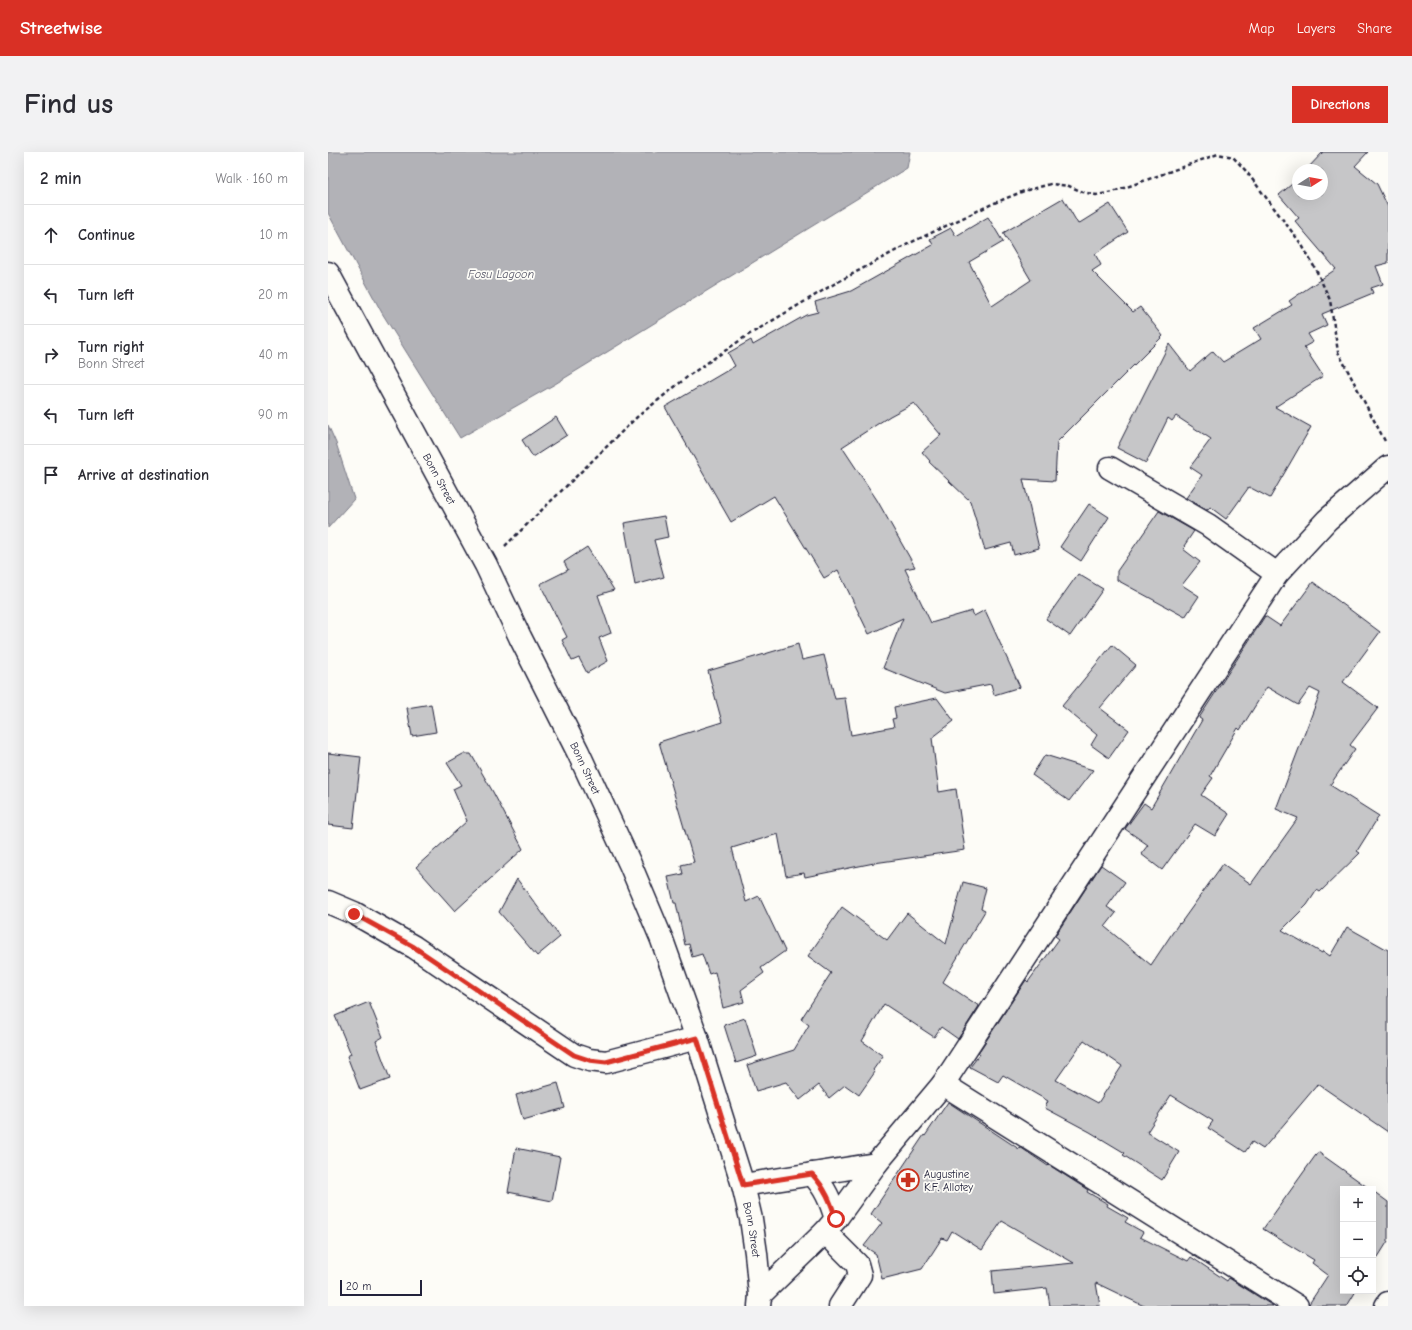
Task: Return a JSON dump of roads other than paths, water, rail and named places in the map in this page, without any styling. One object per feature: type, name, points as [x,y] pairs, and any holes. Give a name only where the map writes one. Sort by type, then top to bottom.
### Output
[{"type":"street","name":"Bonn Street","points":[[328,273],[486,565],[520,637],[578,752],[630,864],[662,940],[697,1038],[743,1185],[751,1219],[756,1253],[759,1301]]},
{"type":"street","points":[[759,1301],[830,1225],[876,1164],[943,1084],[1277,574],[1327,520],[1388,467]]},
{"type":"street","points":[[1110,468],[1208,525],[1277,574]]},
{"type":"street","points":[[328,902],[354,914],[414,947],[574,1055],[589,1060],[606,1062],[697,1038]]},
{"type":"street","points":[[943,1084],[1297,1306]]},
{"type":"street","points":[[743,1185],[876,1164]]},
{"type":"street","points":[[812,1174],[821,1184],[828,1197],[830,1225],[857,1264],[859,1270],[860,1275],[840,1306]]},
{"type":"water","name":"Fosu Lagoon","points":[[328,152],[910,152],[907,168],[555,384],[460,438],[382,313],[328,213]]},
{"type":"water","points":[[328,425],[336,443],[354,499],[328,528]]},
{"type":"place","name":"Augustine K.F. Allotey","points":[[908,1180]]}]
